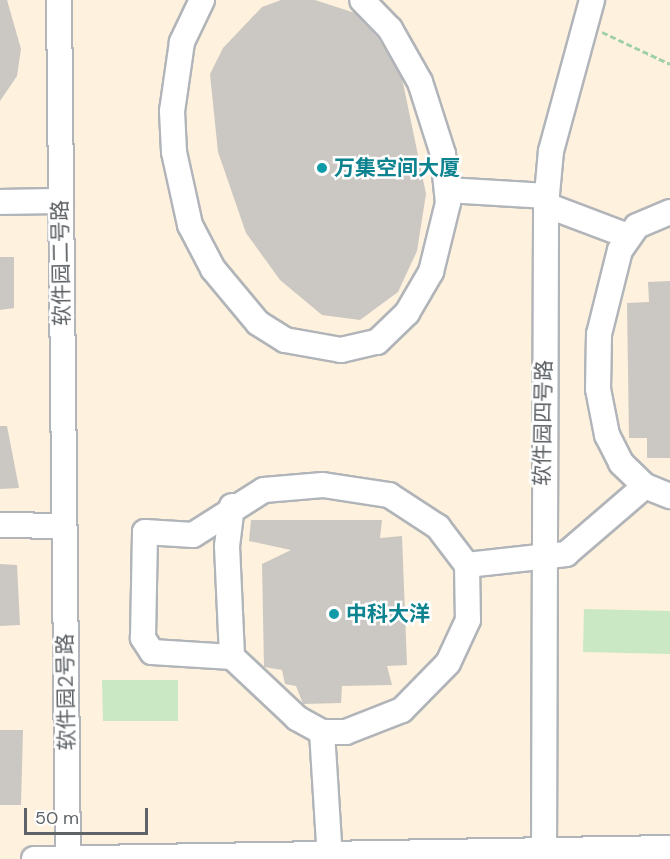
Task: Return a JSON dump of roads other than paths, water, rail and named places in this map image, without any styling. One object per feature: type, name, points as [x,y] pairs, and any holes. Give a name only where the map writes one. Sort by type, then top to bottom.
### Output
[{"type":"street","name":"软件园二号路","points":[[58,0],[64,526]]},
{"type":"street","points":[[202,0],[182,42],[175,71],[173,142],[178,181],[201,248],[258,323],[304,346],[341,350],[377,342],[392,330],[419,294],[438,251],[447,196],[444,154],[420,82],[390,29],[362,0]]},
{"type":"street","name":"软件园四号路","points":[[544,856],[542,560],[546,204],[551,151],[592,0]]},
{"type":"street","points":[[447,196],[546,204],[628,236]]},
{"type":"street","points":[[0,202],[61,201]]},
{"type":"street","points":[[670,212],[637,226],[628,236],[613,270],[599,334],[598,389],[611,447],[645,486],[670,496]]},
{"type":"street","points":[[323,485],[389,495],[438,527],[467,565],[468,620],[448,663],[402,710],[346,732],[322,732],[297,718],[232,657],[152,652],[143,638],[145,532],[193,535],[232,506],[264,490],[323,485]]},
{"type":"street","points":[[467,565],[542,560],[573,550],[645,486]]},
{"type":"street","points":[[232,506],[227,546],[232,657]]},
{"type":"street","points":[[0,525],[64,526]]},
{"type":"street","name":"软件园2号路","points":[[64,526],[68,859]]},
{"type":"street","points":[[322,732],[329,857]]},
{"type":"street","points":[[34,859],[544,856],[670,848]]},
{"type":"place","name":"万集空间大厦","points":[[322,168]]},
{"type":"place","name":"中科大洋","points":[[334,614]]}]
